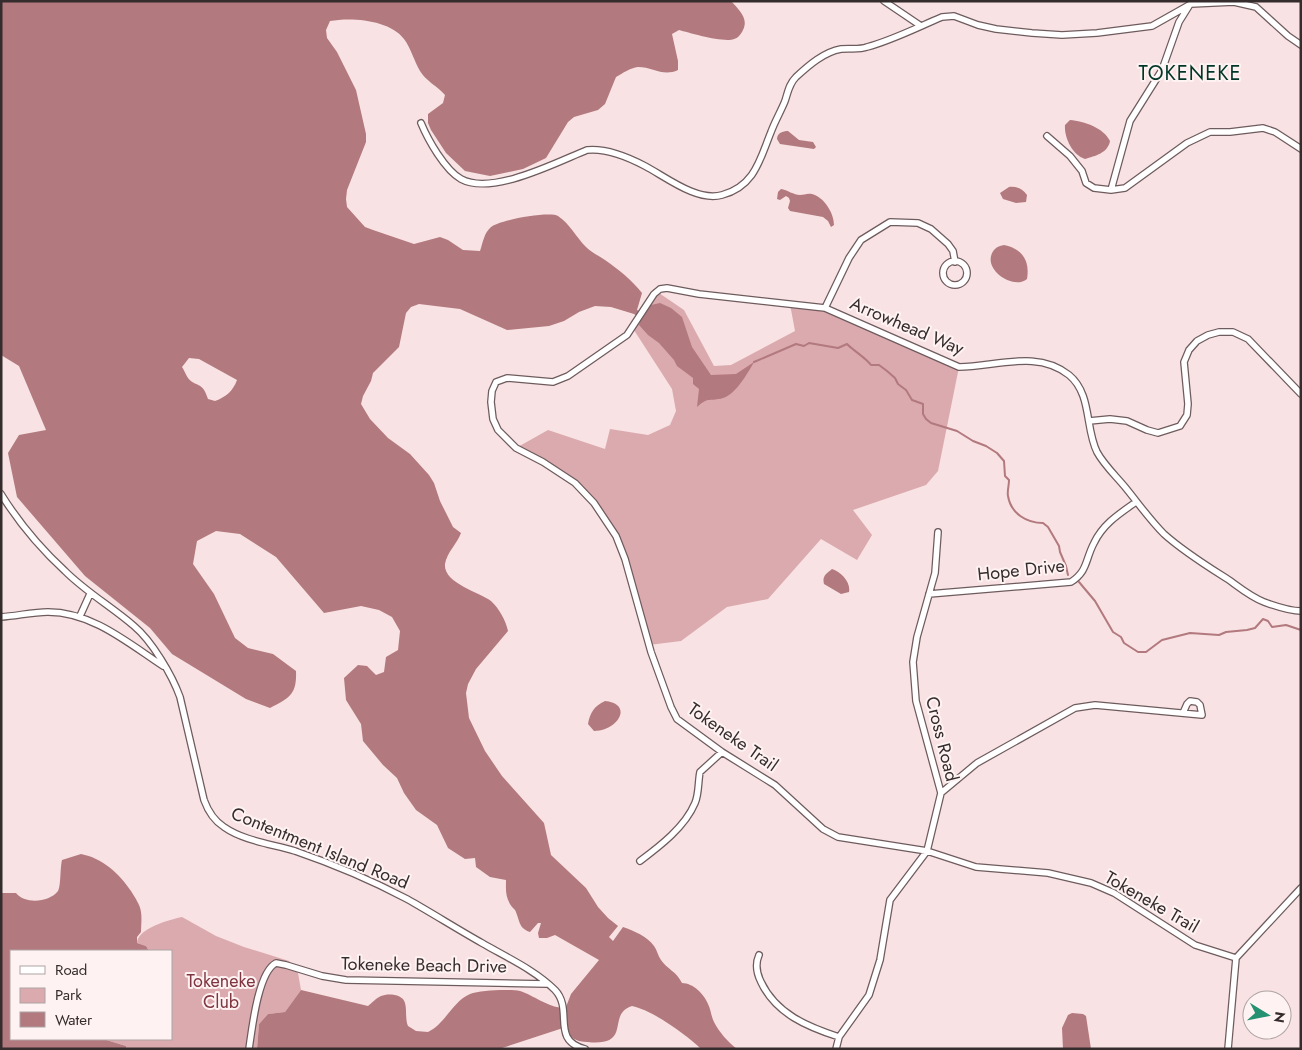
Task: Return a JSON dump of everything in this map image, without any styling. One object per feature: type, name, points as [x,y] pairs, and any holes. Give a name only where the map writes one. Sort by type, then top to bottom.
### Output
[{"type":"street","points":[[884,1],[921,26]]},
{"type":"street","points":[[421,122],[427,136],[448,168],[460,178],[469,182],[491,183],[511,180],[587,150],[594,149],[632,159],[672,183],[710,196],[721,195],[742,185],[753,174],[760,162],[788,88],[795,78],[826,54],[840,50],[866,48],[942,17],[954,16],[978,25],[996,29],[1062,35],[1152,26],[1190,3],[1234,2],[1254,4],[1288,36],[1301,45]]},
{"type":"street","points":[[1111,190],[1130,121],[1162,70],[1179,22],[1190,3]]},
{"type":"street","points":[[1047,136],[1070,156],[1082,171],[1086,183],[1094,188],[1111,190],[1125,188],[1187,143],[1210,132],[1230,132],[1263,128],[1275,132],[1301,149]]},
{"type":"street","points":[[825,308],[849,258],[861,240],[890,222],[918,223],[931,229],[948,244],[955,262],[963,266],[966,274],[962,282],[954,285],[946,281],[943,273],[947,265],[955,262]]},
{"type":"street","name":"Arrowhead Way","points":[[638,318],[656,291],[667,288],[708,296],[825,308],[959,367],[1022,360],[1039,362],[1057,368],[1069,375],[1076,383],[1085,401],[1091,439],[1098,454],[1164,534],[1207,566],[1263,602],[1301,611]]},
{"type":"street","name":"Tokeneke Trail","points":[[638,318],[620,340],[568,376],[553,382],[507,378],[496,382],[492,391],[491,402],[493,420],[505,438],[516,448],[544,462],[575,483],[594,503],[616,536],[625,559],[651,652],[670,707],[677,718],[722,752],[775,785],[823,828],[838,837],[927,851],[976,866],[1048,873],[1091,883],[1114,893],[1195,945],[1236,958]]},
{"type":"street","points":[[1089,421],[1110,419],[1128,421],[1146,430],[1158,433],[1180,426],[1187,415],[1188,409],[1184,362],[1189,350],[1197,341],[1219,332],[1233,332],[1248,339],[1301,394]]},
{"type":"street","name":"Contentment Island Road","points":[[1,494],[27,532],[65,572],[90,594],[136,627],[167,669],[175,682],[180,696],[204,800],[209,813],[220,824],[231,831],[297,852],[392,891],[530,971],[558,993],[562,1000],[566,1034],[571,1042],[585,1049]]},
{"type":"street","name":"Hope Drive","points":[[930,594],[1071,582],[1080,576],[1094,542],[1107,523],[1136,502]]},
{"type":"street","name":"Cross Road","points":[[836,1047],[839,1037],[869,995],[880,960],[890,900],[927,851],[941,793],[916,701],[912,662],[936,564],[938,532]]},
{"type":"street","points":[[80,616],[90,594]]},
{"type":"street","points":[[1,617],[48,612],[80,616],[111,632],[167,669]]},
{"type":"street","points":[[941,793],[976,763],[1075,708],[1095,705],[1183,713]]},
{"type":"street","points":[[640,861],[659,846],[686,819],[696,802],[700,772],[722,752]]},
{"type":"street","points":[[1228,1049],[1236,958],[1301,888]]},
{"type":"street","points":[[759,955],[757,961],[758,974],[770,998],[782,1010],[818,1030],[839,1037]]},
{"type":"street","name":"Tokeneke Beach Drive","points":[[249,1049],[256,1008],[265,978],[273,965],[282,964],[322,976],[346,980],[547,984]]},
{"type":"green space","points":[[656,291],[684,310],[714,366],[731,365],[795,331],[790,304],[825,308],[959,367],[938,471],[926,485],[853,510],[872,535],[857,560],[821,539],[768,599],[727,607],[681,641],[649,645],[625,559],[604,518],[575,483],[516,448],[548,430],[605,449],[610,429],[648,435],[670,425],[676,411],[672,389],[632,327]]},
{"type":"green space","name":"Tokeneke Club","points":[[182,917],[216,936],[289,961],[298,973],[301,990],[285,1012],[268,1014],[259,1024],[257,1049],[126,1049],[126,1046],[106,1040],[172,1040],[172,950],[148,950],[146,946],[137,943],[139,938],[148,929]]},
{"type":"water","points":[[1,1],[731,1],[740,11],[745,23],[738,37],[723,40],[679,30],[672,34],[678,70],[663,72],[638,67],[624,72],[616,77],[605,104],[598,110],[574,117],[568,122],[546,158],[523,169],[490,176],[465,171],[446,153],[431,130],[428,123],[428,114],[443,103],[445,95],[422,75],[411,50],[398,33],[370,21],[349,19],[330,21],[326,30],[327,38],[337,52],[356,90],[366,134],[366,142],[347,190],[346,199],[347,207],[365,227],[414,244],[440,237],[463,250],[480,251],[487,232],[496,224],[535,215],[558,216],[588,249],[620,271],[638,288],[642,293],[637,310],[644,314],[651,305],[660,303],[671,308],[682,317],[692,347],[711,375],[736,374],[754,362],[741,383],[732,393],[723,398],[707,400],[697,407],[699,389],[693,384],[693,378],[677,366],[659,343],[648,335],[639,325],[641,319],[634,314],[611,307],[595,306],[549,326],[507,330],[460,309],[419,304],[411,307],[406,313],[399,347],[373,373],[361,404],[370,419],[388,438],[410,454],[429,475],[453,527],[461,533],[446,560],[446,571],[456,582],[491,601],[506,623],[508,631],[476,669],[468,684],[466,693],[469,718],[485,751],[502,776],[544,823],[551,855],[586,888],[598,907],[618,926],[609,937],[613,941],[623,927],[648,939],[663,963],[682,983],[694,987],[704,996],[718,1029],[737,1049],[701,1049],[669,1024],[649,1012],[632,1006],[624,1010],[614,1036],[608,1041],[579,1041],[571,1036],[566,1027],[499,1049],[257,1049],[259,1024],[268,1014],[285,1012],[301,990],[368,1006],[381,996],[398,996],[405,1003],[408,1026],[416,1031],[428,1032],[439,1024],[464,997],[475,993],[495,990],[520,991],[550,1005],[561,1008],[566,1007],[571,994],[599,960],[555,935],[539,938],[538,933],[541,923],[538,923],[530,932],[523,928],[507,898],[506,880],[490,877],[476,867],[475,858],[465,859],[448,848],[437,825],[416,810],[404,793],[397,778],[383,765],[363,741],[361,724],[346,700],[344,678],[358,665],[367,666],[376,675],[384,672],[386,657],[398,650],[400,631],[392,617],[379,610],[361,606],[324,613],[276,557],[240,534],[216,531],[197,541],[193,564],[214,594],[235,638],[248,648],[273,654],[296,671],[293,691],[287,698],[270,708],[246,699],[172,654],[150,628],[85,576],[17,497],[8,453],[19,435],[46,430],[19,366],[1,355]],"holes":[[[189,358],[199,359],[237,380],[223,398],[215,401],[208,399],[203,389],[188,378],[182,367]]]},
{"type":"water","points":[[1070,120],[1087,124],[1103,132],[1110,141],[1107,148],[1093,157],[1085,159],[1076,154],[1070,145],[1065,130],[1065,125]]},
{"type":"water","points":[[788,131],[799,140],[813,142],[816,147],[814,149],[780,144],[777,139],[778,135]]},
{"type":"water","points":[[1009,187],[1024,191],[1027,195],[1026,202],[1016,203],[1003,199],[1000,193]]},
{"type":"water","points":[[781,189],[798,195],[812,194],[821,198],[830,211],[834,225],[831,227],[823,217],[790,211],[788,208],[789,198],[786,196],[780,200],[777,199],[778,192]]},
{"type":"water","points":[[1004,245],[1016,249],[1024,257],[1028,273],[1027,279],[1021,282],[1014,282],[1000,276],[995,270],[991,264],[991,257],[995,249]]},
{"type":"water","points":[[832,569],[839,572],[845,578],[849,592],[841,594],[824,584],[824,577]]},
{"type":"water","points":[[605,701],[614,703],[621,712],[616,722],[610,727],[594,731],[588,724],[590,716],[595,708]]},
{"type":"water","points":[[81,854],[89,856],[109,867],[121,878],[131,891],[141,912],[141,932],[137,937],[137,943],[146,946],[148,950],[10,950],[10,1040],[106,1040],[126,1046],[126,1049],[1,1049],[1,893],[16,893],[25,899],[37,901],[49,898],[59,889],[62,860]]},
{"type":"water","points":[[1072,1013],[1086,1016],[1091,1049],[1063,1049],[1062,1028],[1068,1015]]},
{"type":"waterway","points":[[754,362],[796,344],[804,346],[809,343],[838,348],[847,344],[871,365],[879,365],[895,378],[912,400],[923,404],[923,414],[931,423],[957,431],[997,453],[1004,461],[1005,476],[1009,480],[1008,496],[1012,508],[1026,519],[1043,523],[1048,527],[1059,546],[1068,575]]},
{"type":"waterway","points":[[1079,582],[1095,601],[1113,632],[1121,637],[1124,643],[1138,652],[1146,652],[1162,640],[1190,633],[1219,635],[1226,632],[1255,628],[1263,619],[1268,621],[1272,627],[1286,625],[1301,630]]},
{"type":"district","name":"TOKENEKE","points":[[1190,73]]}]
